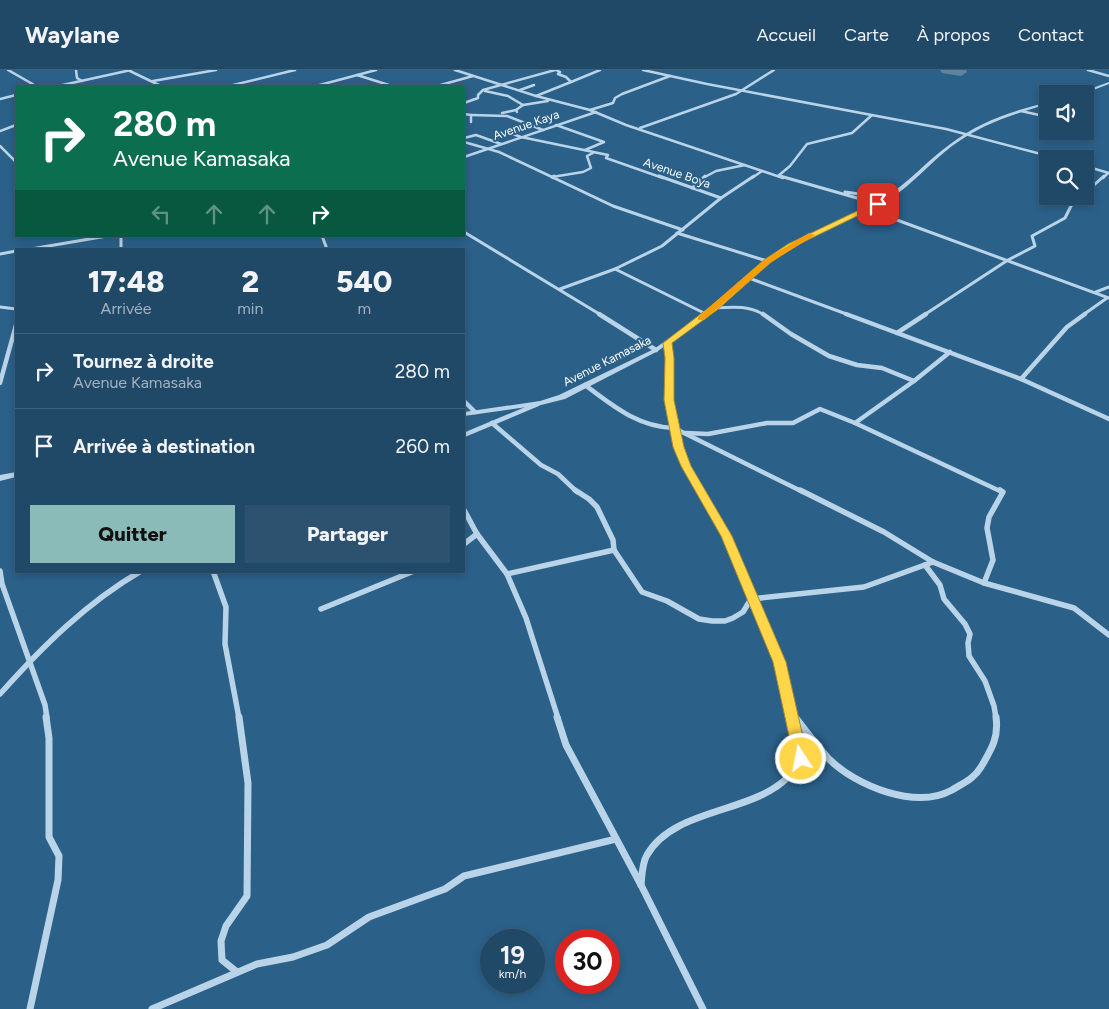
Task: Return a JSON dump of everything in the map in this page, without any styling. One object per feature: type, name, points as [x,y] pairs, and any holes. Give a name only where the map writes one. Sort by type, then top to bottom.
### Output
[{"type":"street","points":[[8,70],[34,85]]},
{"type":"street","points":[[76,70],[77,78],[82,81]]},
{"type":"street","points":[[63,85],[130,70],[159,85]]},
{"type":"street","points":[[153,81],[216,70]]},
{"type":"street","points":[[233,85],[295,70]]},
{"type":"street","points":[[320,85],[376,70]]},
{"type":"street","points":[[455,70],[536,96],[590,110],[805,185],[888,198]]},
{"type":"street","points":[[463,72],[468,70]]},
{"type":"street","points":[[465,102],[478,98],[478,95],[483,90],[556,70],[560,72],[558,74],[571,82]]},
{"type":"street","points":[[536,96],[600,70]]},
{"type":"street","points":[[643,70],[968,134],[1039,153]]},
{"type":"street","points":[[656,73],[661,70]]},
{"type":"street","points":[[640,129],[696,110],[742,90],[774,70]]},
{"type":"street","points":[[1088,70],[1109,76]]},
{"type":"street","points":[[357,75],[389,85]]},
{"type":"street","points":[[441,85],[473,76]]},
{"type":"street","points":[[590,110],[613,103],[615,98],[622,94],[671,76]]},
{"type":"street","points":[[1094,88],[1109,83]]},
{"type":"street","points":[[519,90],[534,86]]},
{"type":"street","points":[[483,90],[508,96],[523,105]]},
{"type":"street","points":[[0,99],[15,95]]},
{"type":"street","points":[[507,116],[517,112],[516,110],[523,105],[552,100]]},
{"type":"street","name":"Avenue Kamasaka","points":[[465,414],[541,403],[562,397],[656,350],[714,308],[767,261],[790,246],[888,198],[968,134],[990,121],[1039,106]]},
{"type":"street","points":[[502,113],[516,110]]},
{"type":"street","points":[[1021,111],[1039,115]]},
{"type":"street","name":"Avenue Kaya","points":[[465,156],[596,112]]},
{"type":"street","points":[[465,114],[507,116],[543,130]]},
{"type":"street","points":[[778,176],[790,166],[807,144],[852,133],[872,115]]},
{"type":"street","points":[[470,122],[471,116]]},
{"type":"street","points":[[0,132],[15,125]]},
{"type":"street","points":[[556,126],[604,142],[585,150]]},
{"type":"street","name":"Avenue Boya","points":[[507,132],[521,137],[608,154],[606,158],[721,198]]},
{"type":"street","points":[[465,138],[476,135],[501,144]]},
{"type":"street","points":[[465,142],[499,152],[613,206],[683,230]]},
{"type":"street","points":[[0,146],[15,161]]},
{"type":"street","points":[[495,146],[499,152]]},
{"type":"street","points":[[552,177],[563,173],[586,172],[591,168],[588,156],[594,152]]},
{"type":"street","points":[[0,154],[6,153]]},
{"type":"street","points":[[692,188],[697,181],[716,171],[745,165]]},
{"type":"street","points":[[1094,169],[1109,173]]},
{"type":"street","points":[[560,289],[615,269],[651,253],[683,230],[721,198],[762,170]]},
{"type":"street","points":[[1094,185],[1109,173]]},
{"type":"street","points":[[835,191],[878,204]]},
{"type":"street","points":[[897,333],[1008,260],[1035,246],[1032,236],[1065,218],[1072,205]]},
{"type":"street","points":[[867,209],[1108,298],[1067,327],[1021,379]]},
{"type":"street","points":[[465,233],[560,289],[656,350]]},
{"type":"street","points":[[678,233],[767,261]]},
{"type":"street","points":[[78,237],[80,241]]},
{"type":"street","points":[[37,248],[102,237]]},
{"type":"street","points":[[0,254],[15,251]]},
{"type":"street","points":[[615,269],[706,314]]},
{"type":"street","points":[[749,278],[1021,379],[1108,417]]},
{"type":"street","points":[[1096,292],[1109,287]]},
{"type":"street","points":[[0,307],[15,309]]},
{"type":"street","points":[[714,308],[741,307],[760,312],[791,334],[829,356],[858,365],[882,368],[914,381]]},
{"type":"street","points":[[0,383],[15,329]]},
{"type":"street","points":[[641,885],[647,854],[657,842],[697,820],[754,798],[774,787],[798,767],[801,759],[779,662],[726,536],[686,466],[678,447],[669,400],[670,358],[667,343]]},
{"type":"street","points":[[855,423],[914,381],[950,352]]},
{"type":"street","points":[[585,385],[611,405],[648,426],[674,428],[683,432],[884,532],[933,562],[984,583],[1074,608],[1109,635]]},
{"type":"street","points":[[465,402],[475,412]]},
{"type":"street","points":[[465,435],[541,403]]},
{"type":"street","points":[[683,432],[708,434],[768,423],[793,422],[820,408],[1003,492],[989,517],[987,528],[993,560],[984,583]]},
{"type":"street","points":[[492,423],[541,465],[558,474],[571,488],[589,499],[597,507],[613,540],[614,550],[642,592],[678,606],[699,619],[725,621],[743,612],[751,599]]},
{"type":"street","points":[[0,478],[15,475]]},
{"type":"street","points":[[465,512],[477,534],[507,574],[526,618],[566,745],[641,885],[703,1009]]},
{"type":"street","points":[[465,543],[477,534]]},
{"type":"street","points":[[507,574],[614,550]]},
{"type":"street","points":[[751,599],[864,586],[933,562]]},
{"type":"street","points":[[791,712],[830,760],[862,782],[893,794],[925,799],[943,795],[976,776],[996,742],[997,725],[994,706],[986,681],[969,656],[968,643],[970,634],[965,624],[944,599],[940,585],[925,565]]},
{"type":"street","points":[[0,571],[2,584],[44,705],[49,738],[48,837],[59,856],[58,880],[30,1009]]},
{"type":"street","points":[[0,694],[28,662],[95,602],[138,573]]},
{"type":"street","points":[[214,573],[226,607],[225,644],[236,698],[248,783],[247,896],[226,926],[221,941],[222,960],[237,972]]},
{"type":"street","points":[[321,609],[409,573]]},
{"type":"street","points":[[152,1009],[257,964],[293,957],[327,945],[370,917],[445,889],[464,876],[616,839]]},
{"type":"waterway","points":[[946,70],[961,72]]},
{"type":"slow traffic","points":[[701,318],[767,261],[812,235]]},
{"type":"route","points":[[801,759],[779,662],[769,636],[751,599],[740,568],[718,519],[686,466],[678,447],[669,400],[670,358],[667,343],[714,308],[767,261],[790,246],[878,204]]}]
